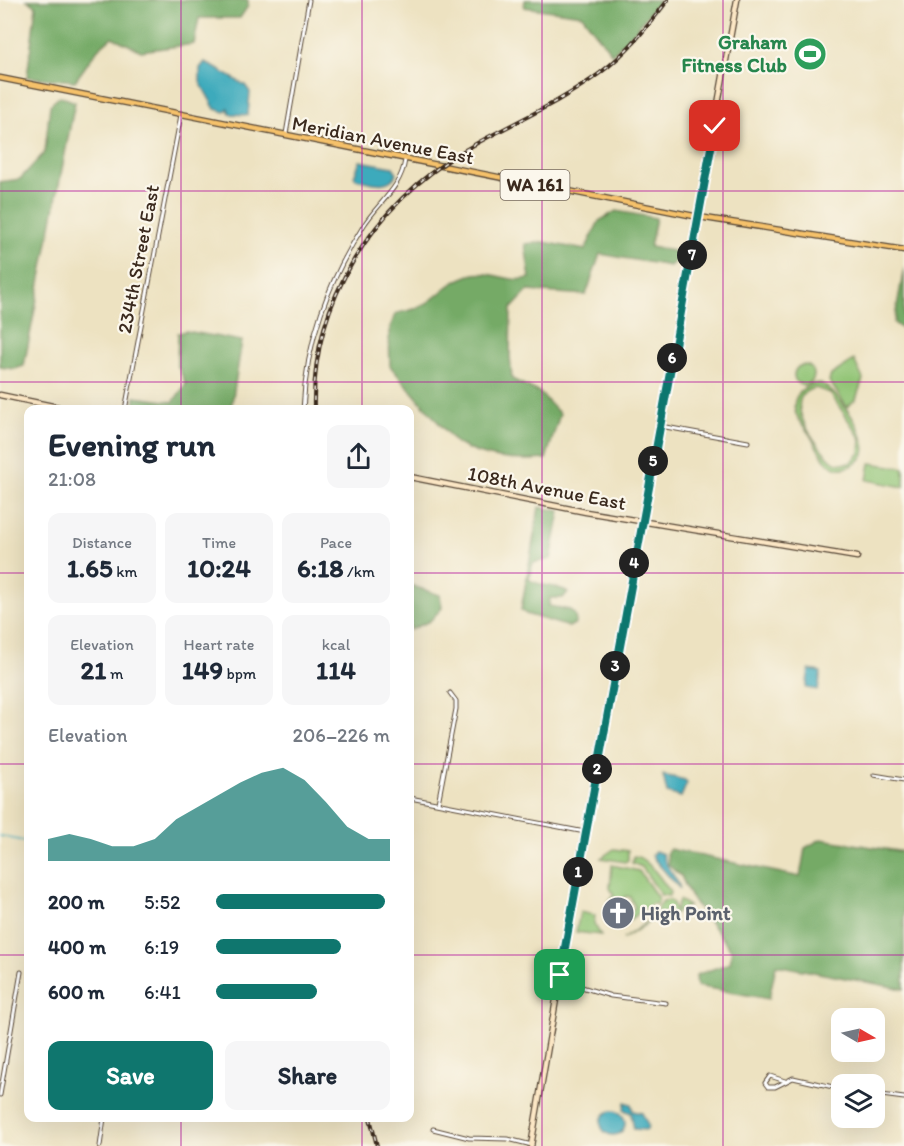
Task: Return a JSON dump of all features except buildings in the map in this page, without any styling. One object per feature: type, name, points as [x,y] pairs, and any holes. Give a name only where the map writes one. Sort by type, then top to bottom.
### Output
[{"type":"main road","points":[[531,1146],[585,832],[737,0]]},
{"type":"main road","name":"Meridian Avenue East","points":[[0,78],[699,217],[904,250]]},
{"type":"main road","points":[[0,395],[48,405]]},
{"type":"main road","name":"108th Avenue East","points":[[414,478],[574,510],[857,557]]},
{"type":"street","points":[[286,136],[309,0]]},
{"type":"street","name":"234th Street East","points":[[126,405],[180,115]]},
{"type":"street","points":[[304,405],[310,349],[329,289],[365,224],[400,181],[405,160]]},
{"type":"street","points":[[660,426],[748,442]]},
{"type":"street","points":[[438,803],[456,709],[456,701],[450,693]]},
{"type":"street","points":[[874,775],[904,780]]},
{"type":"street","points":[[414,799],[585,832]]},
{"type":"street","points":[[0,1095],[21,972]]},
{"type":"street","points":[[559,980],[612,996],[666,1003]]},
{"type":"street","points":[[785,1081],[770,1076],[765,1083],[771,1087],[793,1078],[831,1087]]},
{"type":"street","points":[[885,1095],[904,1098]]},
{"type":"street","points":[[100,1146],[103,1122]]},
{"type":"street","points":[[433,1129],[469,1138],[508,1139],[531,1146]]},
{"type":"green space","points":[[27,0],[248,0],[248,6],[240,18],[199,18],[194,44],[141,51],[112,37],[98,49],[75,81],[27,77],[36,6]]},
{"type":"green space","points":[[525,0],[660,0],[612,54],[582,15],[524,7]]},
{"type":"green space","points":[[60,96],[75,102],[24,366],[15,369],[0,367],[0,182],[20,179],[45,152],[50,105]]},
{"type":"green space","points":[[616,211],[656,218],[650,247],[685,253],[670,266],[600,254],[586,295],[528,291],[511,309],[512,379],[539,392],[560,414],[546,459],[523,460],[487,456],[455,442],[390,366],[389,332],[395,314],[422,306],[455,282],[470,275],[530,278],[525,244],[544,242],[585,250],[599,221]]},
{"type":"green space","points":[[904,268],[904,329],[902,329],[894,323]]},
{"type":"green space","points":[[186,331],[242,341],[232,405],[134,405],[135,397],[173,402],[186,384],[177,364],[178,333]]},
{"type":"green space","points":[[854,360],[863,379],[856,399],[847,407],[829,381],[831,375]]},
{"type":"green space","points":[[804,365],[811,368],[814,375],[811,382],[804,385],[797,382],[794,375],[797,368]]},
{"type":"green space","points":[[819,383],[834,394],[857,425],[862,436],[864,454],[853,465],[838,468],[828,463],[797,417],[794,406],[797,396],[804,388]],"holes":[[[816,388],[830,393],[861,439],[860,453],[850,463],[836,462],[825,453],[810,433],[800,410],[800,400],[805,393]]]},
{"type":"green space","points":[[870,463],[904,468],[904,487],[867,480]]},
{"type":"green space","points":[[539,507],[560,511],[551,559],[533,563],[529,579],[568,592],[563,598],[550,598],[549,606],[570,610],[575,615],[576,623],[569,627],[526,614],[521,610]]},
{"type":"green space","points":[[414,586],[440,595],[442,608],[430,621],[414,628]]},
{"type":"green space","points":[[821,839],[904,852],[899,887],[904,888],[904,989],[776,965],[769,999],[697,986],[696,975],[730,963],[732,951],[690,896],[681,876],[668,865],[667,852],[670,849],[800,877],[805,848]]},
{"type":"green space","points":[[614,849],[628,851],[628,860],[625,862],[601,858]]},
{"type":"green space","points":[[634,856],[644,860],[654,870],[670,892],[669,896],[661,895],[642,867],[632,863]]},
{"type":"green space","points":[[612,865],[639,871],[658,898],[657,905],[653,903],[629,920],[626,916],[635,908],[630,897],[626,896],[622,900],[619,898],[611,904],[609,901],[614,895],[610,888]]},
{"type":"green space","points":[[669,900],[673,903],[675,911],[679,900],[689,906],[674,914],[663,913],[623,939],[659,913],[657,910],[663,901]]},
{"type":"green space","points":[[580,912],[595,915],[594,924],[601,935],[576,932]]},
{"type":"water","points":[[205,62],[245,85],[250,92],[248,115],[230,114],[228,108],[225,112],[215,109],[200,82],[200,68]]},
{"type":"water","points":[[360,161],[393,167],[397,173],[389,182],[379,184],[356,179],[354,176]]},
{"type":"water","points":[[809,670],[821,672],[818,690],[806,688]]},
{"type":"water","points":[[663,775],[685,780],[687,783],[681,797],[667,793]]},
{"type":"water","points":[[655,851],[663,854],[680,889],[654,859],[652,855]]},
{"type":"water","points":[[625,1102],[631,1104],[633,1111],[642,1113],[648,1125],[647,1130],[634,1129],[631,1113],[624,1110]]},
{"type":"water","points":[[613,1111],[621,1115],[625,1123],[621,1131],[613,1135],[605,1131],[601,1123],[605,1115]]},
{"type":"waterway","points":[[0,836],[24,841]]},
{"type":"railway","points":[[314,405],[316,370],[324,331],[336,294],[354,259],[376,227],[432,172],[465,150],[551,104],[600,73],[628,48],[668,0]]},
{"type":"railway","points":[[371,1122],[377,1146]]},
{"type":"place","name":"Graham Fitness Club","points":[[810,54]]},
{"type":"place","name":"High Point","points":[[618,913]]},
{"type":"route","points":[[560,975],[715,126]]}]
